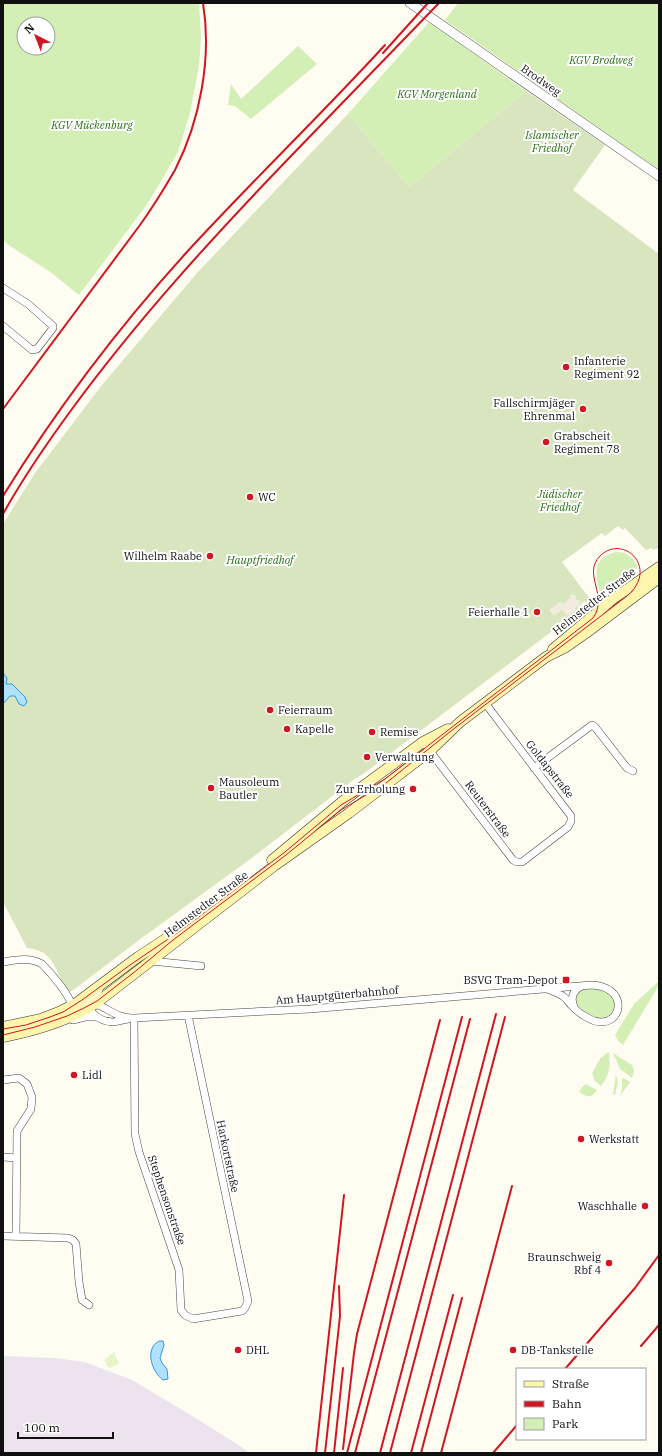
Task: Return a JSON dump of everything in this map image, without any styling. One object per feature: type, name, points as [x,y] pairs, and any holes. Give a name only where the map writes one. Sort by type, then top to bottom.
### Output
[{"type":"main road","name":"Helmstedter Straße","points":[[3,1037],[52,1024],[92,1004],[111,992],[283,860],[369,798],[430,751],[460,722],[546,657],[562,640],[608,603],[658,571]]},
{"type":"main road","name":"Helmstedter Straße","points":[[3,1027],[41,1019],[72,1005],[138,957],[176,932],[267,864],[337,805],[423,742],[460,722]]},
{"type":"main road","points":[[362,787],[369,798]]},
{"type":"street","name":"Brodweg","points":[[410,3],[659,176]]},
{"type":"street","points":[[3,288],[33,308],[53,326],[53,328],[37,349],[32,350],[3,326]]},
{"type":"street","name":"Goldapstraße","points":[[485,703],[571,816],[571,821],[568,827],[544,845]]},
{"type":"street","points":[[534,768],[592,725],[632,771]]},
{"type":"street","name":"Reuterstraße","points":[[423,742],[513,860],[522,862],[544,845]]},
{"type":"street","points":[[3,962],[28,959],[36,961],[42,964],[58,983],[72,1005],[92,1004]]},
{"type":"street","points":[[151,961],[201,966]]},
{"type":"street","points":[[98,1018],[92,1014],[93,997],[109,979]]},
{"type":"street","points":[[576,1010],[572,1003],[573,994],[577,988],[584,985]]},
{"type":"street","name":"Am Hauptgüterbahnhof","points":[[98,1018],[114,1022],[132,1018],[310,1010],[584,985],[597,985],[611,990],[617,998],[618,1008],[612,1018],[601,1022],[593,1020],[576,1010],[563,996],[547,989]]},
{"type":"street","points":[[110,1012],[107,1001],[111,992]]},
{"type":"street","name":"Am Hauptgüterbahnhof","points":[[92,1004],[104,1007],[118,1016],[132,1018]]},
{"type":"street","name":"Helmstedter Straße","points":[[52,1024],[72,1010],[72,1005]]},
{"type":"street","name":"Harkortstraße","points":[[188,1015],[248,1301]]},
{"type":"street","name":"Helmstedter Straße","points":[[52,1024],[60,1025],[85,1017],[98,1018]]},
{"type":"street","name":"Stephensonstraße","points":[[132,1018],[135,1134],[139,1152],[179,1270],[180,1310],[189,1318],[197,1319],[242,1311],[246,1308],[248,1301]]},
{"type":"street","points":[[3,1080],[19,1078],[27,1084],[32,1097],[31,1109],[17,1131],[16,1236]]},
{"type":"street","points":[[3,1157],[17,1158]]},
{"type":"street","points":[[3,1236],[68,1238],[73,1240],[76,1244],[82,1300],[89,1305]]},
{"type":"shaded area","points":[[572,594],[575,595],[577,600],[579,600],[580,605],[567,616],[562,610],[554,616],[549,610],[561,601],[563,604]]},
{"type":"shaded area","points":[[3,1356],[55,1358],[85,1362],[132,1380],[189,1414],[249,1453],[3,1453]]},
{"type":"green space","name":"KGV Mückenburg","points":[[3,3],[199,3],[201,37],[199,66],[190,113],[178,152],[148,203],[79,295],[49,271],[7,244],[3,239]]},
{"type":"green space","name":"KGV Brodweg","points":[[458,3],[659,3],[659,170],[445,20]]},
{"type":"green space","name":"KGV Morgenland","points":[[429,22],[526,91],[409,187],[348,114]]},
{"type":"green space","points":[[298,46],[317,64],[251,119],[235,106],[228,105],[231,84],[241,99]]},
{"type":"green space","name":"Hauptfriedhof","points":[[526,91],[605,145],[573,190],[659,254],[659,548],[646,550],[625,528],[623,530],[618,526],[605,536],[602,533],[562,562],[590,599],[591,602],[588,605],[585,601],[581,604],[582,607],[580,610],[366,772],[76,988],[69,991],[49,958],[44,953],[27,948],[3,902],[3,524],[35,473],[102,385],[197,273],[348,114],[409,187]]},
{"type":"green space","points":[[616,552],[624,553],[630,556],[638,567],[601,595],[597,581],[597,568],[603,558]]},
{"type":"green space","points":[[659,981],[659,985],[623,1045],[618,1041],[615,1035],[634,1004]]},
{"type":"green space","points":[[585,989],[599,989],[608,993],[613,998],[615,1005],[614,1011],[610,1016],[604,1019],[596,1018],[577,1006],[576,995]]},
{"type":"green space","points":[[609,1052],[609,1070],[601,1086],[595,1081],[592,1073],[601,1057],[602,1058]]},
{"type":"green space","points":[[613,1053],[632,1065],[634,1071],[632,1078],[620,1069]]},
{"type":"green space","points":[[616,1074],[618,1082],[615,1095],[613,1094]]},
{"type":"green space","points":[[623,1078],[630,1082],[620,1096],[622,1079]]},
{"type":"green space","points":[[586,1084],[597,1090],[593,1095],[587,1096],[579,1092]]},
{"type":"green space","points":[[114,1352],[119,1364],[109,1368],[104,1360]]},
{"type":"water","points":[[3,673],[7,678],[6,684],[12,684],[25,697],[27,702],[24,706],[19,704],[15,696],[10,696],[3,704]]},
{"type":"water","points":[[159,1341],[163,1341],[164,1345],[160,1358],[167,1369],[168,1379],[163,1380],[156,1372],[151,1360],[152,1349]]},
{"type":"tram line","points":[[3,1029],[26,1025],[50,1017],[63,1012],[82,1000],[180,931],[285,852],[341,805],[385,779],[593,618],[597,610],[598,602],[594,570],[595,563],[600,556],[609,550],[619,549],[627,551],[634,557],[639,565],[640,575],[636,585],[627,596],[451,731],[386,783],[341,810],[286,855],[173,940],[97,1001],[67,1016],[35,1027],[3,1035]]},
{"type":"railway","points":[[3,409],[140,225],[175,170],[191,131],[202,89],[206,45],[203,3]]},
{"type":"railway","points":[[383,53],[428,3]]},
{"type":"railway","points":[[3,514],[44,448],[97,376],[177,279],[262,186],[439,3]]},
{"type":"railway","points":[[3,496],[44,432],[66,401],[112,340],[161,281],[385,45]]},
{"type":"railway","points":[[380,1453],[496,1014]]},
{"type":"railway","points":[[347,1453],[462,1017]]},
{"type":"railway","points":[[390,1453],[505,1017]]},
{"type":"railway","points":[[355,1453],[470,1019]]},
{"type":"railway","points":[[343,1449],[357,1334],[440,1020]]},
{"type":"railway","points":[[441,1453],[512,1186]]},
{"type":"railway","points":[[316,1453],[344,1195]]},
{"type":"railway","points":[[566,1368],[635,1288],[659,1255]]},
{"type":"railway","points":[[325,1453],[340,1316],[339,1286]]},
{"type":"railway","points":[[411,1453],[453,1295]]},
{"type":"railway","points":[[421,1453],[462,1298]]},
{"type":"railway","points":[[641,1346],[659,1325]]},
{"type":"railway","points":[[334,1453],[343,1368]]},
{"type":"railway","points":[[493,1453],[516,1426]]},
{"type":"place","name":"Infanterie Regiment 92","points":[[566,367]]},
{"type":"place","name":"Fallschirmjäger Ehrenmal","points":[[583,409]]},
{"type":"place","name":"Grabscheit Regiment 78","points":[[546,442]]},
{"type":"place","name":"WC","points":[[250,497]]},
{"type":"place","name":"Wilhelm Raabe","points":[[210,556]]},
{"type":"place","name":"Feierhalle 1","points":[[537,612]]},
{"type":"place","name":"Feierraum","points":[[270,710]]},
{"type":"place","name":"Kapelle","points":[[287,729]]},
{"type":"place","name":"Remise","points":[[372,732]]},
{"type":"place","name":"Verwaltung","points":[[367,757]]},
{"type":"place","name":"Mausoleum Bautler","points":[[211,788]]},
{"type":"place","name":"Zur Erholung","points":[[413,789]]},
{"type":"place","name":"BSVG Tram-Depot","points":[[566,980]]},
{"type":"place","name":"Lidl","points":[[74,1075]]},
{"type":"place","name":"Werkstatt","points":[[581,1139]]},
{"type":"place","name":"Waschhalle","points":[[645,1206]]},
{"type":"place","name":"Braunschweig Rbf 4","points":[[609,1263]]},
{"type":"place","name":"DHL","points":[[238,1350]]},
{"type":"place","name":"DB-Tankstelle","points":[[513,1350]]},
{"type":"park label","name":"Islamischer Friedhof","points":[[552,141]]},
{"type":"park label","name":"Jüdischer Friedhof","points":[[560,500]]}]
